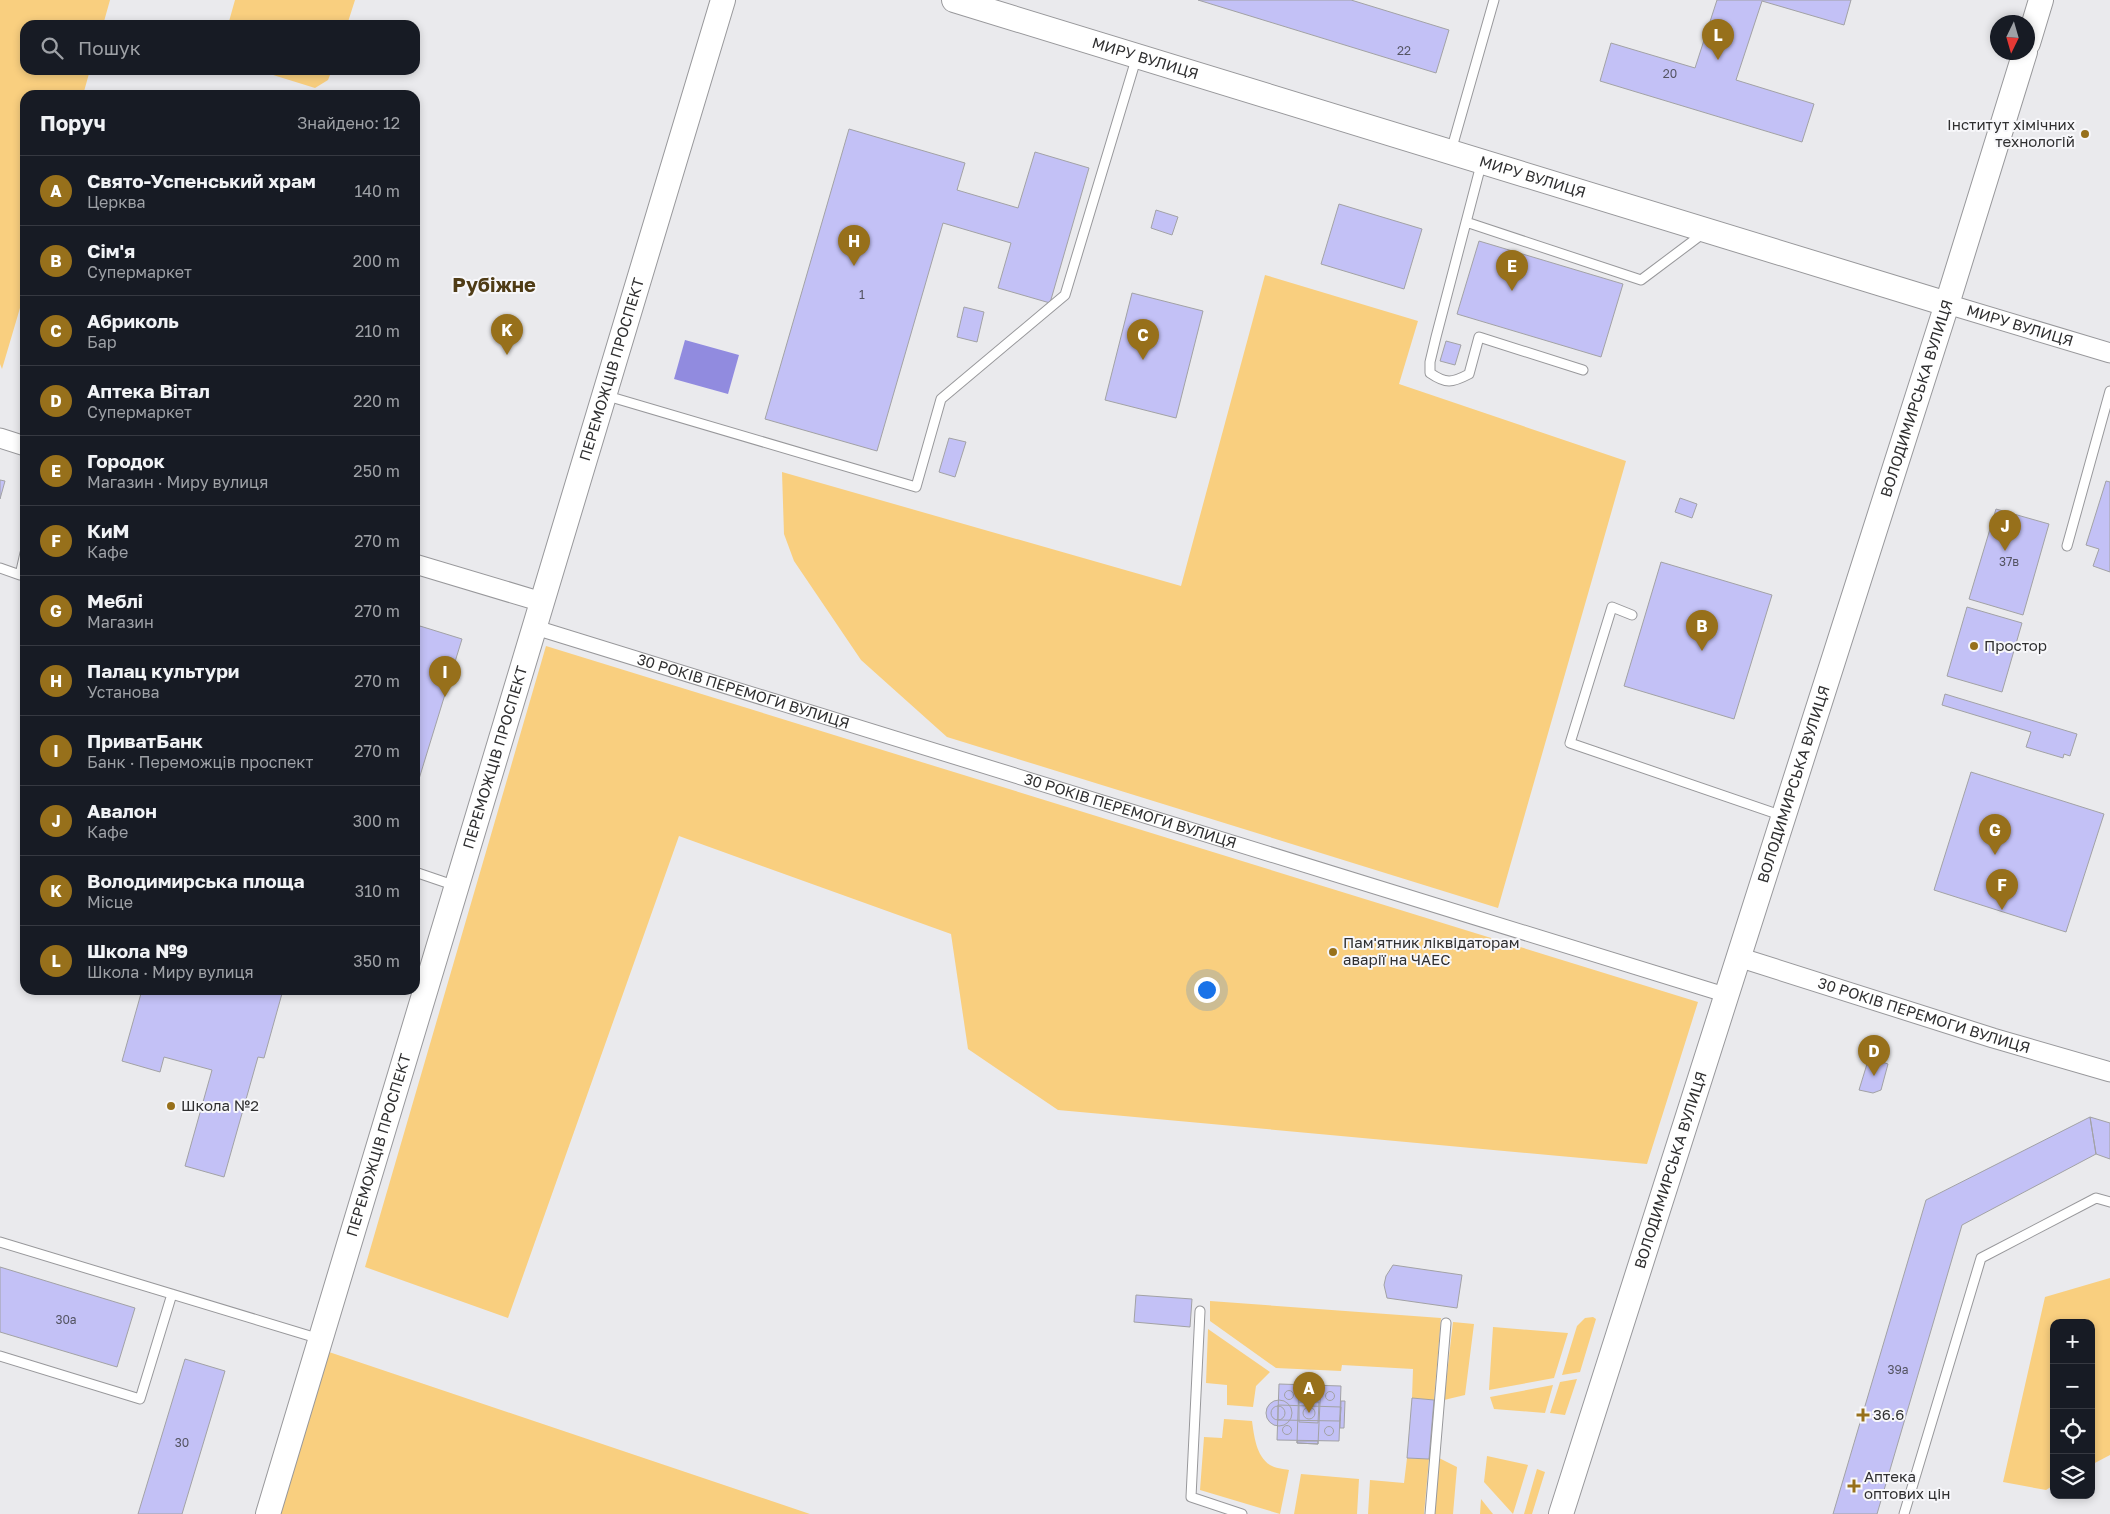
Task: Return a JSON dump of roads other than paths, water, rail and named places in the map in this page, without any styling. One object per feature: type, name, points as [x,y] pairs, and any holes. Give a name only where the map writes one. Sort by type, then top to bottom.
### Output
[{"type":"street","name":"ПЕРЕМОЖЦІВ ПРОСПЕКТ","points":[[268,1514],[723,0]]},
{"type":"street","name":"МИРУ ВУЛИЦЯ","points":[[954,0],[2110,353]]},
{"type":"street","points":[[2035,20],[2041,0]]},
{"type":"street","name":"ВОЛОДИМИРСЬКА ВУЛИЦЯ","points":[[1561,1514],[1948,304],[2023,60]]},
{"type":"street","points":[[0,438],[20,444]]},
{"type":"street","points":[[420,565],[542,602]]},
{"type":"street","name":"30 РОКІВ ПЕРЕМОГИ ВУЛИЦЯ","points":[[534,627],[1726,995]]},
{"type":"street","name":"30 РОКІВ ПЕРЕМОГИ ВУЛИЦЯ","points":[[1738,957],[1983,1035],[2110,1072]]},
{"type":"lane","points":[[1451,152],[1494,0]]},
{"type":"lane","points":[[604,395],[916,486],[941,399],[1065,295],[1137,56]]},
{"type":"lane","points":[[1482,161],[1436,337],[1430,362],[1430,373],[1442,381],[1457,380],[1469,374],[1479,337],[1583,370]]},
{"type":"lane","points":[[1466,222],[1641,280],[1708,230]]},
{"type":"lane","points":[[2067,546],[2110,392]]},
{"type":"lane","points":[[0,568],[20,574]]},
{"type":"lane","points":[[1632,615],[1612,608],[1570,742],[1783,816]]},
{"type":"lane","points":[[420,874],[456,886]]},
{"type":"lane","points":[[1904,1514],[1981,1258],[2096,1198],[2110,1202]]},
{"type":"lane","points":[[0,1242],[320,1339]]},
{"type":"lane","points":[[0,1356],[140,1399],[172,1294]]},
{"type":"lane","points":[[1200,1311],[1191,1497],[1242,1514]]},
{"type":"lane","points":[[1430,1514],[1446,1322]]},
{"type":"place","name":"Школа №9","points":[[1718,60]]},
{"type":"place","name":"Інститут хімічних технологій","points":[[2085,134]]},
{"type":"place","name":"Палац культури","points":[[854,266]]},
{"type":"place","name":"Городок","points":[[1512,291]]},
{"type":"place","name":"Володимирська площа","points":[[507,355]]},
{"type":"place","name":"Абриколь","points":[[1143,360]]},
{"type":"place","name":"Авалон","points":[[2005,551]]},
{"type":"place","name":"Простор","points":[[1974,646]]},
{"type":"place","name":"Сім'я","points":[[1702,651]]},
{"type":"place","name":"ПриватБанк","points":[[445,697]]},
{"type":"place","name":"Меблі","points":[[1995,855]]},
{"type":"place","name":"КиМ","points":[[2002,910]]},
{"type":"place","name":"Пам'ятник ліквідаторам аварії на ЧАЕС","points":[[1333,952]]},
{"type":"place","name":"Аптека Вітал","points":[[1874,1076]]},
{"type":"place","name":"Школа №2","points":[[171,1106]]},
{"type":"place","name":"Свято-Успенський храм","points":[[1309,1413]]},
{"type":"place","name":"36.6","points":[[1863,1415]]},
{"type":"place","name":"Аптека оптових цін","points":[[1854,1486]]},
{"type":"district","name":"Рубіжне","points":[[494,285]]}]
